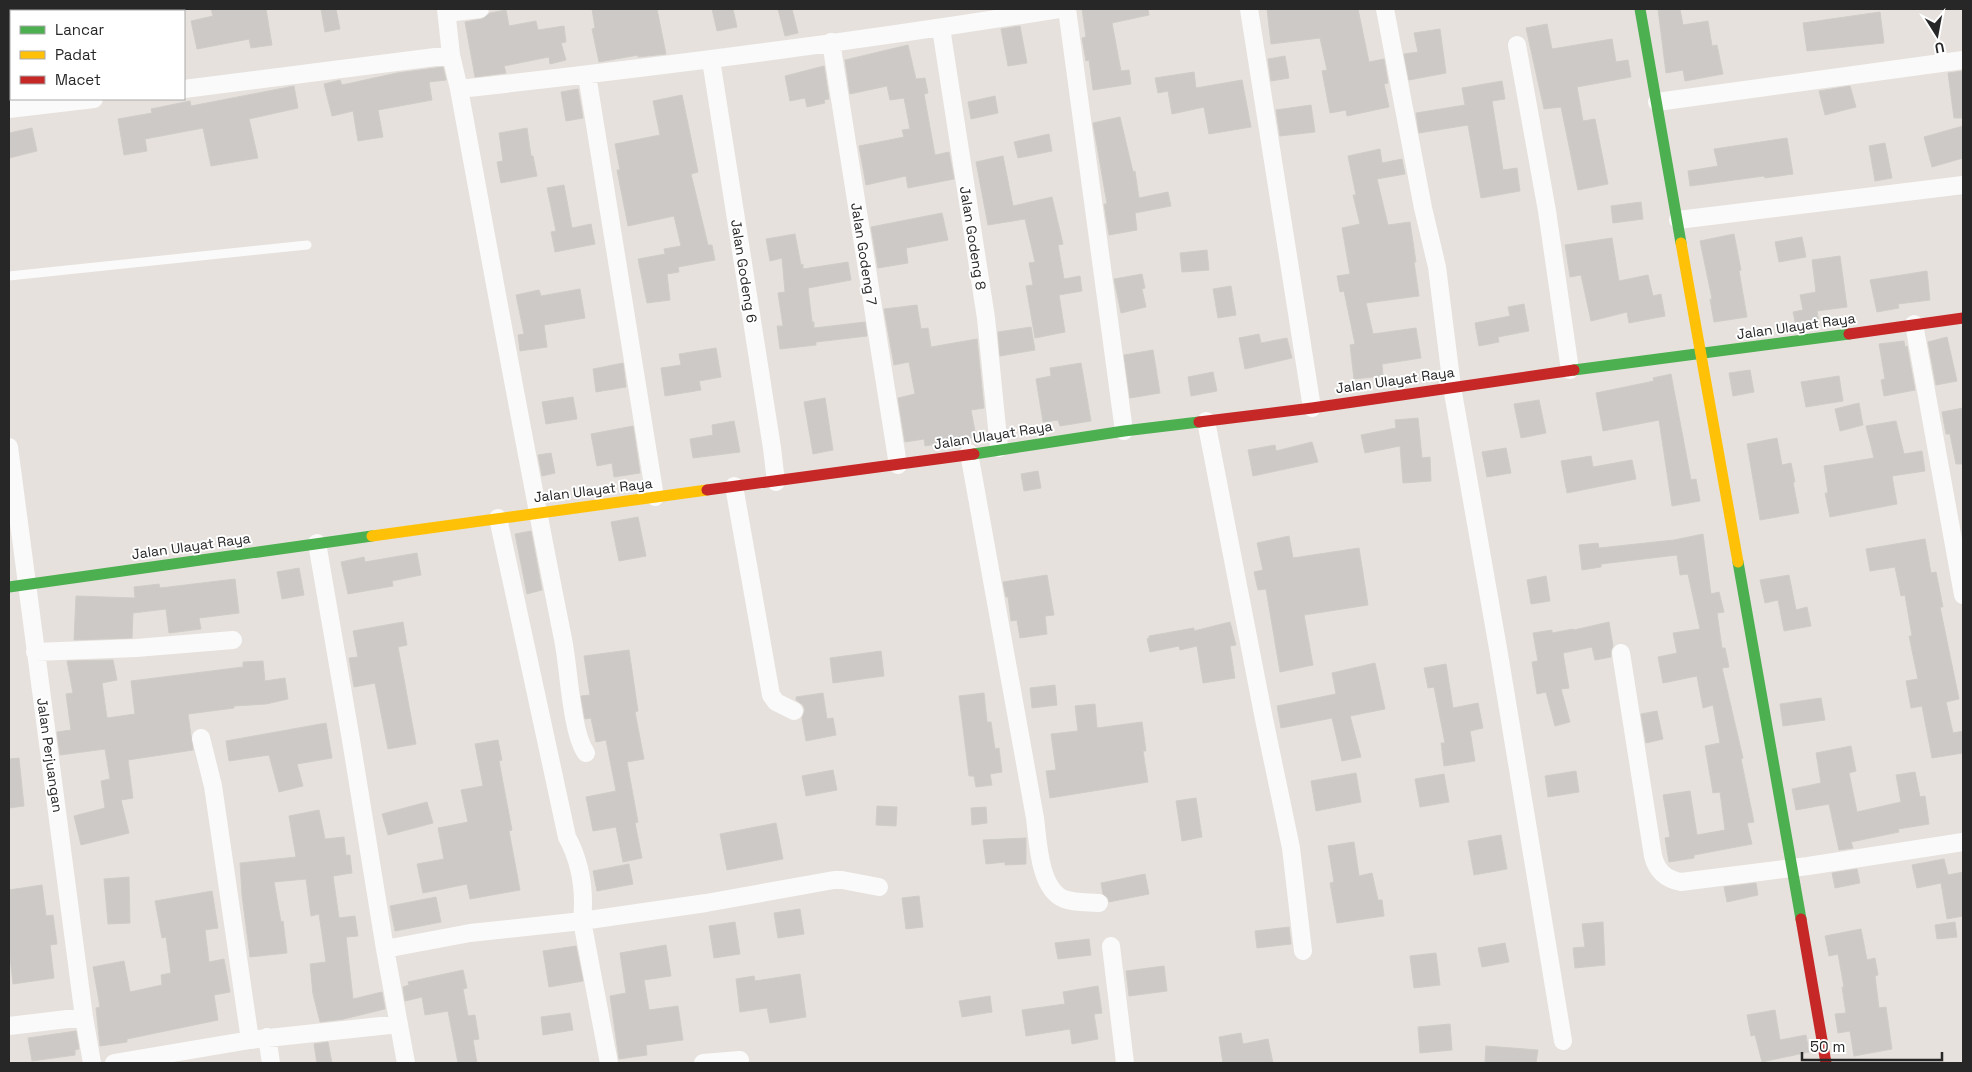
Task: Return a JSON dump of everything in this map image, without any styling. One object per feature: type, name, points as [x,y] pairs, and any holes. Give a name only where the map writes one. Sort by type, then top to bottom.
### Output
[{"type":"street","points":[[480,9],[446,11],[451,55],[459,89],[537,512],[567,655],[577,732],[580,745],[586,753]]},
{"type":"street","points":[[459,89],[711,60],[941,28],[1059,9]]},
{"type":"street","points":[[1067,9],[1124,431]]},
{"type":"street","points":[[1249,9],[1312,408]]},
{"type":"street","points":[[1385,9],[1423,208],[1437,267],[1452,387],[1499,654],[1563,1041]]},
{"type":"street","points":[[1640,9],[1826,1063]]},
{"type":"street","name":"Jalan Godeng 8","points":[[941,28],[986,318],[999,448]]},
{"type":"street","name":"Jalan Godeng 7","points":[[831,42],[898,465]]},
{"type":"street","points":[[1517,45],[1547,211],[1570,370]]},
{"type":"street","points":[[185,89],[451,55]]},
{"type":"street","name":"Jalan Godeng 6","points":[[711,60],[776,482]]},
{"type":"street","points":[[1657,102],[1963,60]]},
{"type":"street","points":[[587,75],[655,497]]},
{"type":"street","points":[[9,109],[86,100]]},
{"type":"street","points":[[1678,220],[1963,185]]},
{"type":"street","name":"Jalan Ulayat Raya","points":[[9,587],[537,512],[898,465],[999,448],[1312,408],[1570,370],[1963,318]]},
{"type":"street","points":[[1914,324],[1963,594]]},
{"type":"street","points":[[1206,421],[1291,848],[1303,951]]},
{"type":"street","name":"Jalan Perjuangan","points":[[9,447],[28,584],[35,652],[64,853],[84,1017],[92,1063]]},
{"type":"street","points":[[969,453],[1035,818],[1040,856],[1047,882],[1054,893],[1064,899],[1100,903]]},
{"type":"street","points":[[734,486],[771,695],[776,702],[794,711]]},
{"type":"street","points":[[498,518],[567,837],[579,867],[584,905],[582,921],[609,1063]]},
{"type":"street","points":[[316,543],[406,1063]]},
{"type":"street","points":[[35,652],[136,648],[232,640]]},
{"type":"street","points":[[1621,653],[1656,867],[1670,880],[1681,882],[1963,842]]},
{"type":"street","points":[[202,738],[259,1038],[271,1063]]},
{"type":"street","points":[[385,949],[480,932],[582,921],[706,903],[834,880],[879,887]]},
{"type":"street","points":[[1111,946],[1124,1063]]},
{"type":"street","points":[[9,1026],[84,1017]]},
{"type":"street","points":[[114,1063],[259,1038],[399,1024]]},
{"type":"street","points":[[704,1063],[740,1060]]},
{"type":"lane","points":[[9,276],[307,245]]},
{"type":"building","points":[[211,9],[266,9],[272,45],[251,48],[249,39],[197,49],[191,21],[213,16]]},
{"type":"building","points":[[321,9],[336,9],[340,29],[325,32]]},
{"type":"building","points":[[592,9],[657,9],[666,54],[638,57],[638,55],[599,62],[592,29],[595,28]]},
{"type":"building","points":[[712,9],[733,9],[737,27],[717,31]]},
{"type":"building","points":[[778,9],[792,9],[798,33],[785,36]]},
{"type":"building","points":[[1082,9],[1148,9],[1149,15],[1112,23],[1121,71],[1129,70],[1131,84],[1093,90],[1089,60],[1086,61],[1082,38],[1086,37]]},
{"type":"building","points":[[1267,9],[1358,9],[1369,62],[1384,59],[1388,83],[1384,84],[1389,107],[1347,116],[1346,110],[1330,113],[1322,71],[1327,70],[1320,38],[1271,44]]},
{"type":"building","points":[[1658,9],[1680,9],[1683,25],[1708,21],[1712,46],[1717,45],[1723,74],[1685,81],[1683,70],[1666,73]]},
{"type":"building","points":[[506,10],[509,26],[536,21],[538,30],[564,26],[566,42],[561,43],[566,60],[550,64],[549,57],[504,66],[506,73],[475,77],[465,22],[482,19],[490,13]]},
{"type":"building","points":[[1880,12],[1884,43],[1807,51],[1803,23]]},
{"type":"building","points":[[1547,24],[1552,49],[1612,39],[1616,62],[1628,60],[1631,77],[1577,87],[1583,121],[1595,119],[1608,184],[1578,190],[1561,107],[1544,109],[1526,28]]},
{"type":"building","points":[[1020,26],[1027,63],[1008,66],[1001,29]]},
{"type":"building","points":[[1440,29],[1446,73],[1409,80],[1404,54],[1418,52],[1414,33]]},
{"type":"building","points":[[908,45],[916,79],[925,78],[928,93],[924,94],[935,155],[949,152],[954,179],[908,188],[906,176],[866,185],[859,146],[904,137],[902,130],[910,129],[904,98],[890,100],[887,86],[850,94],[845,60]]},
{"type":"building","points":[[1285,56],[1289,78],[1271,81],[1268,59]]},
{"type":"building","points":[[824,66],[829,99],[824,100],[825,103],[807,107],[805,98],[790,101],[785,76]]},
{"type":"building","points":[[443,67],[446,80],[429,82],[432,100],[378,110],[383,137],[358,141],[353,111],[332,116],[324,84],[340,80],[342,85],[397,73]]},
{"type":"building","points":[[1963,71],[1963,118],[1954,118],[1948,73]]},
{"type":"building","points":[[1194,72],[1196,88],[1242,80],[1251,127],[1209,134],[1204,107],[1172,114],[1168,91],[1158,93],[1155,78]]},
{"type":"building","points":[[1502,81],[1505,99],[1492,101],[1503,170],[1517,168],[1520,191],[1481,198],[1468,125],[1419,133],[1416,113],[1465,105],[1462,88]]},
{"type":"building","points":[[294,86],[298,108],[249,119],[258,158],[211,166],[203,128],[145,139],[147,151],[124,155],[118,119],[152,113],[151,109],[190,101],[191,106]]},
{"type":"building","points":[[1850,86],[1856,107],[1825,115],[1819,91]]},
{"type":"building","points":[[578,89],[583,118],[566,121],[561,92]]},
{"type":"building","points":[[682,95],[698,172],[691,174],[708,245],[712,245],[715,260],[678,267],[679,272],[667,274],[670,300],[647,303],[638,259],[665,254],[664,249],[681,246],[674,216],[628,226],[617,170],[620,170],[615,144],[660,135],[653,101]]},
{"type":"building","points":[[995,96],[998,113],[971,119],[968,102]]},
{"type":"building","points":[[1311,105],[1315,132],[1280,136],[1276,110]]},
{"type":"building","points":[[1120,117],[1133,172],[1135,171],[1139,198],[1168,192],[1171,206],[1135,213],[1137,230],[1109,235],[1104,204],[1107,204],[1093,123]]},
{"type":"building","points":[[1963,126],[1963,158],[1932,167],[1924,137]]},
{"type":"building","points":[[32,128],[37,151],[9,158],[9,133]]},
{"type":"building","points":[[527,128],[531,156],[533,156],[537,176],[501,183],[497,162],[503,161],[499,133]]},
{"type":"building","points":[[1049,134],[1052,151],[1018,158],[1014,142]]},
{"type":"building","points":[[1787,138],[1793,174],[1690,186],[1688,171],[1718,166],[1714,149]]},
{"type":"building","points":[[1885,143],[1892,178],[1875,181],[1869,146]]},
{"type":"building","points":[[1380,149],[1382,163],[1402,159],[1405,174],[1377,179],[1388,225],[1410,222],[1419,296],[1366,303],[1373,334],[1416,328],[1421,358],[1382,364],[1383,376],[1354,379],[1350,345],[1355,344],[1344,291],[1340,292],[1337,276],[1350,274],[1342,228],[1360,224],[1353,195],[1356,195],[1348,156]]},
{"type":"building","points":[[1003,156],[1013,206],[1052,197],[1063,244],[1058,245],[1064,279],[1080,276],[1082,291],[1059,295],[1065,332],[1035,338],[1026,286],[1033,285],[1029,263],[1035,262],[1025,219],[988,225],[976,162]]},
{"type":"building","points":[[564,185],[572,228],[591,224],[595,244],[555,252],[551,232],[556,231],[547,188]]},
{"type":"building","points":[[1641,202],[1643,219],[1613,223],[1611,206]]},
{"type":"building","points":[[942,213],[948,240],[906,248],[908,263],[878,268],[871,227]]},
{"type":"building","points":[[795,234],[803,269],[848,262],[851,280],[808,288],[814,328],[865,322],[867,336],[816,342],[816,345],[780,349],[777,326],[783,326],[778,293],[785,292],[782,258],[770,261],[766,239]]},
{"type":"building","points":[[1734,234],[1747,317],[1714,322],[1710,299],[1712,299],[1700,241]]},
{"type":"building","points":[[1802,237],[1806,257],[1779,262],[1775,242]]},
{"type":"building","points":[[1612,238],[1619,281],[1648,275],[1653,296],[1661,294],[1665,316],[1629,323],[1627,312],[1591,321],[1581,275],[1570,277],[1565,245]]},
{"type":"building","points":[[1207,250],[1209,270],[1182,272],[1180,253]]},
{"type":"building","points":[[1840,256],[1847,307],[1817,311],[1819,322],[1796,326],[1793,312],[1803,310],[1800,295],[1816,292],[1812,260]]},
{"type":"building","points":[[1927,271],[1930,300],[1898,304],[1899,308],[1877,312],[1870,280]]},
{"type":"building","points":[[1142,274],[1145,288],[1142,289],[1146,307],[1121,313],[1114,279]]},
{"type":"building","points":[[1231,286],[1236,315],[1218,318],[1213,289]]},
{"type":"building","points":[[580,289],[585,318],[544,325],[547,347],[520,351],[518,335],[524,334],[516,295],[539,290],[541,296]]},
{"type":"building","points":[[1524,304],[1529,331],[1498,337],[1499,342],[1479,346],[1475,323],[1510,316],[1508,307]]},
{"type":"building","points":[[917,305],[921,329],[928,328],[931,347],[977,339],[984,408],[971,410],[976,437],[925,446],[924,439],[905,442],[898,398],[915,394],[909,362],[894,365],[884,309]]},
{"type":"building","points":[[1031,327],[1035,350],[1000,356],[998,332]]},
{"type":"building","points":[[1259,334],[1261,343],[1287,338],[1292,358],[1245,369],[1239,338]]},
{"type":"building","points":[[1947,337],[1957,381],[1936,385],[1928,342]]},
{"type":"building","points":[[1904,341],[1905,347],[1907,346],[1915,390],[1884,396],[1881,380],[1885,379],[1879,344]]},
{"type":"building","points":[[716,348],[721,377],[699,381],[701,390],[665,396],[661,368],[681,365],[679,354]]},
{"type":"building","points":[[1153,350],[1160,393],[1130,398],[1124,355]]},
{"type":"building","points":[[623,363],[626,387],[596,392],[593,369]]},
{"type":"building","points":[[1081,363],[1091,421],[1060,426],[1058,420],[1043,422],[1036,379],[1051,376],[1050,368]]},
{"type":"building","points":[[1750,370],[1754,392],[1733,396],[1729,373]]},
{"type":"building","points":[[1213,372],[1217,391],[1191,396],[1188,377]]},
{"type":"building","points":[[1671,374],[1691,480],[1696,479],[1700,501],[1672,506],[1659,420],[1603,431],[1596,393],[1654,381],[1653,378]]},
{"type":"building","points":[[1839,376],[1843,401],[1806,407],[1801,382]]},
{"type":"building","points":[[573,397],[577,419],[546,424],[542,402]]},
{"type":"building","points":[[825,398],[833,450],[813,454],[804,402]]},
{"type":"building","points":[[1539,400],[1546,433],[1521,438],[1514,404]]},
{"type":"building","points":[[1859,403],[1863,425],[1840,431],[1835,409]]},
{"type":"building","points":[[1963,408],[1963,464],[1956,464],[1950,434],[1946,434],[1942,412]]},
{"type":"building","points":[[1418,418],[1422,458],[1430,457],[1431,481],[1403,483],[1400,446],[1365,453],[1361,435],[1396,428],[1395,420]]},
{"type":"building","points":[[734,421],[740,452],[693,458],[690,439],[713,435],[712,425]]},
{"type":"building","points":[[1896,421],[1904,454],[1922,451],[1925,471],[1892,476],[1897,504],[1830,517],[1825,493],[1828,493],[1824,466],[1874,458],[1866,426]]},
{"type":"building","points":[[633,426],[640,473],[614,477],[612,463],[597,466],[591,434]]},
{"type":"building","points":[[1777,438],[1782,465],[1791,463],[1799,513],[1760,520],[1747,444]]},
{"type":"building","points":[[1312,442],[1318,462],[1253,476],[1248,450],[1275,445],[1276,451]]},
{"type":"building","points":[[1506,448],[1511,473],[1487,477],[1482,452]]},
{"type":"building","points":[[551,453],[555,473],[542,476],[538,455]]},
{"type":"building","points":[[1591,456],[1593,467],[1632,460],[1636,479],[1567,493],[1561,461]]},
{"type":"building","points":[[1038,471],[1041,488],[1024,491],[1021,474]]},
{"type":"building","points":[[638,517],[646,556],[619,561],[611,522]]},
{"type":"building","points":[[531,531],[542,590],[527,594],[515,534]]},
{"type":"building","points":[[1703,534],[1711,594],[1719,592],[1724,612],[1717,613],[1722,648],[1725,648],[1729,667],[1722,668],[1743,758],[1741,759],[1754,822],[1747,823],[1752,844],[1694,855],[1694,858],[1669,862],[1665,838],[1670,837],[1663,795],[1690,791],[1697,835],[1725,830],[1720,792],[1713,793],[1705,746],[1720,743],[1713,705],[1703,708],[1697,676],[1663,683],[1658,657],[1677,653],[1673,633],[1700,629],[1688,574],[1680,575],[1677,555],[1601,564],[1601,567],[1582,570],[1579,545],[1598,543],[1599,548],[1674,540]]},
{"type":"building","points":[[1289,536],[1293,558],[1359,548],[1368,605],[1304,615],[1313,665],[1280,672],[1266,589],[1258,590],[1254,572],[1263,570],[1257,543]]},
{"type":"building","points":[[1925,539],[1931,573],[1936,572],[1943,607],[1940,607],[1959,699],[1946,702],[1953,733],[1963,731],[1963,753],[1932,758],[1922,706],[1911,708],[1906,681],[1918,679],[1909,636],[1912,636],[1905,595],[1901,596],[1895,567],[1870,571],[1866,549]]},
{"type":"building","points":[[417,553],[421,575],[392,581],[393,586],[348,594],[341,562],[364,557],[365,562]]},
{"type":"building","points":[[299,568],[304,595],[282,599],[277,572]]},
{"type":"building","points":[[1047,575],[1054,615],[1045,616],[1047,634],[1020,638],[1017,620],[1011,621],[1008,597],[1006,597],[1003,582]]},
{"type":"building","points":[[1789,575],[1796,610],[1807,607],[1811,626],[1784,631],[1778,600],[1765,603],[1760,580]]},
{"type":"building","points":[[1546,576],[1550,601],[1531,604],[1527,580]]},
{"type":"building","points":[[235,579],[239,613],[199,618],[201,629],[169,633],[166,609],[133,613],[132,638],[74,640],[76,596],[135,598],[134,587],[159,584],[160,588]]},
{"type":"building","points":[[403,622],[407,645],[398,647],[416,744],[388,749],[375,683],[354,687],[349,658],[358,657],[353,631]]},
{"type":"building","points":[[1230,622],[1236,645],[1230,646],[1235,678],[1203,683],[1197,646],[1180,650],[1179,646],[1150,652],[1147,639],[1149,636],[1194,628],[1194,631]]},
{"type":"building","points":[[1609,622],[1613,646],[1611,657],[1595,660],[1592,647],[1563,653],[1569,688],[1561,689],[1570,722],[1555,726],[1546,692],[1537,694],[1532,662],[1538,661],[1533,633],[1552,630],[1552,633],[1574,630]]},
{"type":"building","points":[[629,650],[638,711],[635,712],[644,759],[627,762],[638,822],[635,823],[642,858],[623,862],[616,827],[593,831],[586,797],[616,791],[606,740],[596,742],[591,718],[585,719],[581,696],[590,695],[584,656]]},
{"type":"building","points":[[881,651],[884,676],[833,683],[830,658]]},
{"type":"building","points":[[113,660],[117,680],[102,683],[107,718],[135,714],[131,681],[243,667],[243,662],[263,661],[265,681],[285,678],[288,699],[266,704],[234,706],[234,708],[188,714],[193,750],[128,760],[133,798],[121,800],[129,833],[81,845],[74,816],[105,808],[101,781],[110,779],[105,749],[60,755],[57,732],[71,730],[66,694],[73,693],[67,661]]},
{"type":"building","points":[[1375,663],[1385,709],[1350,716],[1361,757],[1342,761],[1332,718],[1281,728],[1277,706],[1336,694],[1332,673]]},
{"type":"building","points":[[1446,664],[1453,708],[1478,703],[1483,728],[1470,731],[1475,761],[1444,766],[1441,743],[1445,743],[1434,687],[1428,688],[1424,668]]},
{"type":"building","points":[[1055,685],[1057,705],[1032,708],[1030,688]]},
{"type":"building","points":[[823,693],[827,719],[833,718],[836,735],[806,741],[802,718],[805,710],[803,705],[796,700],[796,697]]},
{"type":"building","points":[[984,693],[987,722],[991,722],[995,749],[999,748],[1002,772],[990,774],[992,785],[976,787],[974,776],[969,776],[959,696]]},
{"type":"building","points":[[1821,698],[1825,720],[1783,726],[1780,704]]},
{"type":"building","points":[[1095,704],[1097,728],[1142,722],[1146,751],[1143,751],[1148,782],[1050,798],[1046,771],[1056,770],[1051,734],[1078,731],[1075,706]]},
{"type":"building","points":[[1657,711],[1663,739],[1646,743],[1641,714]]},
{"type":"building","points":[[326,723],[332,758],[297,764],[303,786],[279,792],[269,755],[229,761],[226,741]]},
{"type":"building","points":[[498,740],[502,760],[499,761],[512,830],[509,831],[520,890],[470,899],[467,884],[423,893],[417,864],[444,859],[438,828],[468,822],[461,790],[483,786],[475,744]]},
{"type":"building","points":[[1851,746],[1856,771],[1849,773],[1857,812],[1901,802],[1896,775],[1915,772],[1920,797],[1925,796],[1929,824],[1898,829],[1899,832],[1851,842],[1853,848],[1839,850],[1829,804],[1796,810],[1792,789],[1821,783],[1816,753]]},
{"type":"building","points":[[19,758],[24,806],[9,808],[9,759]]},
{"type":"building","points":[[833,770],[837,790],[806,796],[802,776]]},
{"type":"building","points":[[1576,771],[1579,792],[1548,797],[1545,776]]},
{"type":"building","points":[[1356,773],[1361,802],[1316,811],[1311,781]]},
{"type":"building","points":[[1444,774],[1449,802],[1420,807],[1415,779]]},
{"type":"building","points":[[1196,798],[1202,837],[1182,841],[1176,801]]},
{"type":"building","points":[[427,802],[433,823],[388,835],[382,814]]},
{"type":"building","points":[[877,806],[897,807],[896,826],[876,825]]},
{"type":"building","points":[[986,807],[987,823],[972,825],[971,808]]},
{"type":"building","points":[[319,810],[325,839],[344,837],[346,855],[350,855],[352,873],[333,876],[339,918],[355,916],[358,936],[346,937],[353,999],[382,992],[385,1009],[344,1019],[320,1022],[313,994],[310,964],[326,962],[319,914],[311,916],[306,879],[274,882],[281,922],[283,921],[287,953],[250,957],[240,863],[296,857],[289,816]]},
{"type":"building","points":[[776,823],[783,859],[727,870],[720,834]]},
{"type":"building","points":[[1501,835],[1507,869],[1474,875],[1468,841]]},
{"type":"building","points":[[1026,838],[1026,864],[1005,865],[1005,862],[986,864],[983,840]]},
{"type":"building","points":[[1354,842],[1359,876],[1372,873],[1378,900],[1382,900],[1384,916],[1337,923],[1330,883],[1334,882],[1328,846]]},
{"type":"building","points":[[1944,859],[1948,875],[1963,872],[1963,916],[1947,919],[1941,883],[1917,888],[1912,865]]},
{"type":"building","points":[[629,864],[633,884],[597,891],[593,871]]},
{"type":"building","points":[[1857,869],[1860,883],[1835,888],[1832,873]]},
{"type":"building","points":[[1145,874],[1149,894],[1109,902],[1108,898],[1103,894],[1101,883]]},
{"type":"building","points":[[129,877],[130,923],[108,924],[104,879]]},
{"type":"building","points":[[1756,883],[1758,895],[1727,902],[1724,887]]},
{"type":"building","points":[[42,885],[46,916],[53,915],[57,944],[50,945],[54,978],[13,984],[9,948],[9,890]]},
{"type":"building","points":[[212,891],[218,928],[205,930],[209,962],[224,959],[230,992],[214,995],[218,1020],[127,1039],[127,1042],[100,1046],[96,1008],[100,1007],[93,967],[124,961],[130,992],[162,985],[161,975],[171,973],[166,937],[162,938],[155,901]]},
{"type":"building","points":[[919,896],[923,927],[906,929],[902,898]]},
{"type":"building","points":[[436,897],[441,922],[395,931],[390,906]]},
{"type":"building","points":[[800,909],[804,934],[778,938],[774,913]]},
{"type":"building","points":[[735,922],[740,954],[714,958],[709,926]]},
{"type":"building","points":[[1603,922],[1605,965],[1575,968],[1573,948],[1585,947],[1582,924]]},
{"type":"building","points":[[1955,922],[1957,937],[1937,939],[1935,925]]},
{"type":"building","points":[[1289,927],[1291,944],[1257,948],[1255,931]]},
{"type":"building","points":[[1861,929],[1867,960],[1875,958],[1878,975],[1875,976],[1879,1008],[1886,1007],[1892,1049],[1854,1056],[1850,1031],[1838,1033],[1835,1014],[1846,1013],[1842,987],[1844,987],[1838,954],[1829,956],[1825,936]]},
{"type":"building","points":[[1089,939],[1091,955],[1058,959],[1055,943]]},
{"type":"building","points":[[1505,943],[1509,962],[1482,967],[1478,948]]},
{"type":"building","points":[[666,945],[671,976],[644,980],[649,1010],[678,1006],[683,1040],[646,1045],[647,1055],[619,1059],[610,996],[626,993],[620,953]]},
{"type":"building","points":[[576,946],[583,981],[549,987],[543,951]]},
{"type":"building","points":[[1436,953],[1440,985],[1414,988],[1410,956]]},
{"type":"building","points":[[1164,966],[1167,991],[1129,996],[1126,971]]},
{"type":"building","points":[[463,970],[467,988],[463,989],[468,1016],[475,1015],[479,1039],[473,1040],[477,1063],[458,1063],[448,1011],[425,1015],[422,997],[405,1001],[403,987],[409,985],[408,982]]},
{"type":"building","points":[[800,974],[806,1017],[770,1023],[767,1008],[740,1012],[736,979],[754,976],[755,981]]},
{"type":"building","points":[[1098,986],[1102,1013],[1094,1014],[1098,1039],[1072,1044],[1070,1029],[1026,1036],[1022,1010],[1065,1004],[1063,992]]},
{"type":"building","points":[[990,996],[992,1012],[962,1017],[959,1001]]},
{"type":"building","points":[[1775,1010],[1780,1040],[1806,1035],[1809,1052],[1762,1062],[1755,1035],[1751,1036],[1747,1015]]},
{"type":"building","points":[[570,1013],[573,1030],[543,1035],[541,1017]]},
{"type":"building","points":[[1450,1024],[1452,1050],[1420,1053],[1418,1027]]},
{"type":"building","points":[[76,1031],[79,1049],[75,1050],[75,1055],[32,1061],[28,1038]]},
{"type":"building","points":[[1241,1033],[1243,1044],[1268,1039],[1273,1063],[1223,1063],[1219,1037]]},
{"type":"building","points":[[328,1042],[332,1063],[317,1063],[314,1044]]},
{"type":"building","points":[[1486,1046],[1538,1050],[1536,1063],[1485,1062]]},
{"type":"traffic: fast","points":[[1640,9],[1681,243]]},
{"type":"traffic: fast","points":[[1574,370],[1849,334]]},
{"type":"traffic: fast","points":[[974,454],[1124,431],[1199,422]]},
{"type":"traffic: fast","points":[[9,587],[372,536]]},
{"type":"traffic: fast","points":[[1738,562],[1801,919]]},
{"type":"traffic: slow","points":[[1681,243],[1738,562]]},
{"type":"traffic: slow","points":[[372,536],[707,490]]},
{"type":"traffic: jam","points":[[1849,334],[1963,318]]},
{"type":"traffic: jam","points":[[1199,422],[1312,408],[1574,370]]},
{"type":"traffic: jam","points":[[707,490],[974,454]]},
{"type":"traffic: jam","points":[[1801,919],[1826,1063]]}]
